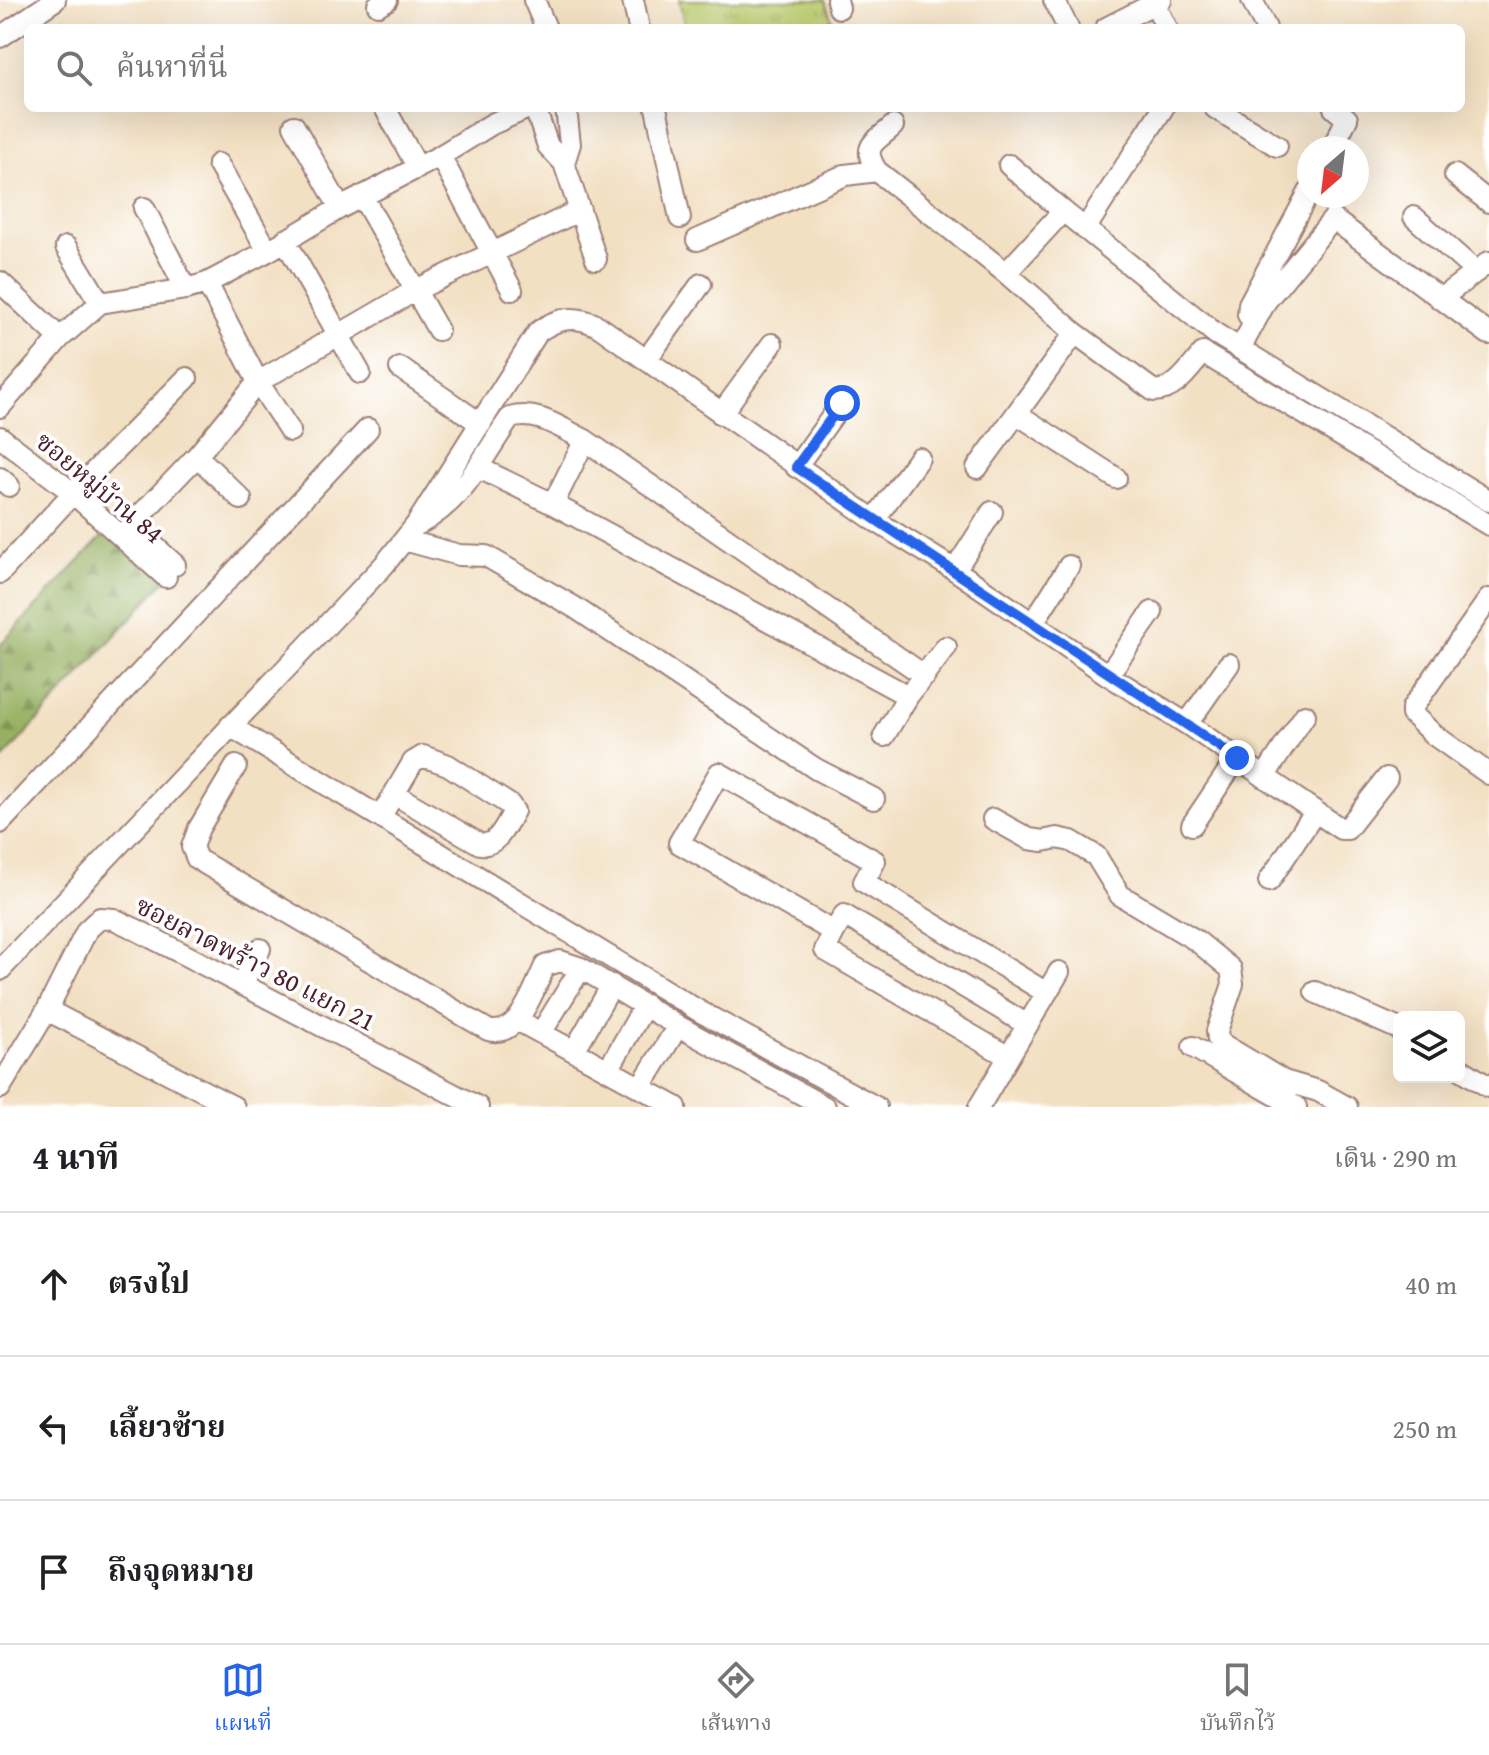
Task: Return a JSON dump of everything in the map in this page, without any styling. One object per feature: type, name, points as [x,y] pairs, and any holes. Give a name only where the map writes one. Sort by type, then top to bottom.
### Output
[{"type":"street","points":[[0,37],[55,0]]},
{"type":"street","points":[[534,0],[544,24]]},
{"type":"street","points":[[633,0],[638,24]]},
{"type":"street","points":[[1054,0],[1066,24]]},
{"type":"street","points":[[1252,0],[1264,24]]},
{"type":"street","points":[[1113,24],[1156,1],[1165,24]]},
{"type":"street","points":[[387,112],[418,168]]},
{"type":"street","points":[[0,407],[60,338],[100,303],[207,283],[440,156],[488,116],[508,112]]},
{"type":"street","points":[[536,112],[548,146],[564,163],[596,259]]},
{"type":"street","points":[[564,163],[570,144],[566,112]]},
{"type":"street","points":[[657,112],[680,218]]},
{"type":"street","points":[[1085,229],[1160,112]]},
{"type":"street","points":[[1222,112],[1277,146]]},
{"type":"street","points":[[1338,136],[1347,119],[1339,112]]},
{"type":"street","points":[[294,126],[340,208]]},
{"type":"street","points":[[893,126],[874,141],[869,150],[869,159],[877,171],[1006,273],[1075,333],[1154,391],[1165,391],[1174,385],[1216,334]]},
{"type":"street","points":[[440,156],[512,290]]},
{"type":"street","points":[[218,164],[339,335],[360,373]]},
{"type":"street","points":[[1009,165],[1216,334],[1489,501]]},
{"type":"street","points":[[697,240],[845,175],[877,171]]},
{"type":"street","points":[[1455,175],[1489,202]]},
{"type":"street","points":[[362,196],[438,330]]},
{"type":"street","points":[[144,208],[186,289]]},
{"type":"street","points":[[1251,326],[1249,304],[1300,208]]},
{"type":"street","points":[[241,499],[197,456],[258,382],[416,290],[580,210]]},
{"type":"street","points":[[1006,273],[1063,211]]},
{"type":"street","points":[[1414,217],[1482,267],[1440,299]]},
{"type":"street","points":[[1240,349],[1275,290],[1333,219],[1489,334]]},
{"type":"street","points":[[66,247],[100,303]]},
{"type":"street","points":[[0,282],[60,338]]},
{"type":"street","points":[[207,283],[258,382],[290,431]]},
{"type":"street","points":[[646,360],[701,284]]},
{"type":"street","points":[[0,970],[384,565],[410,533],[538,332],[553,321],[583,319],[874,520],[955,570],[1341,829],[1347,829],[1387,778]]},
{"type":"street","points":[[977,468],[1075,333]]},
{"type":"street","points":[[721,414],[772,344]]},
{"type":"street","points":[[1203,353],[1489,525]]},
{"type":"street","points":[[400,368],[481,424]]},
{"type":"street","points":[[0,573],[73,493],[187,378]]},
{"type":"street","points":[[796,467],[842,403]]},
{"type":"street","points":[[1017,414],[1116,478]]},
{"type":"street","points":[[410,533],[454,501],[510,418],[536,416],[585,440],[925,676]]},
{"type":"street","points":[[0,823],[368,429]]},
{"type":"street","name":"ซอยหมู่บ้าน 84","points":[[0,437],[170,571],[131,525],[197,456]]},
{"type":"street","points":[[553,504],[585,440]]},
{"type":"street","points":[[874,520],[919,458]]},
{"type":"street","points":[[479,468],[553,504],[908,696]]},
{"type":"street","points":[[955,570],[992,512]]},
{"type":"street","points":[[410,533],[459,555],[486,556],[574,607],[816,769],[874,799]]},
{"type":"street","points":[[1033,623],[1069,566]]},
{"type":"street","points":[[1489,599],[1412,708],[1412,714],[1434,735],[1489,774]]},
{"type":"street","points":[[1108,675],[1152,612]]},
{"type":"street","points":[[884,736],[908,696],[946,647]]},
{"type":"street","points":[[1187,724],[1229,664]]},
{"type":"street","points":[[1264,777],[1305,715]]},
{"type":"street","points":[[230,726],[699,1011],[876,1107]]},
{"type":"street","points":[[381,816],[394,794],[417,758],[427,756],[454,768],[510,805],[514,811],[494,842],[480,844],[394,794]]},
{"type":"street","points":[[1192,825],[1237,758]]},
{"type":"street","points":[[236,766],[199,828],[192,847],[197,859],[488,1030],[499,1033],[517,1020],[545,966],[560,961],[581,968],[612,985],[678,1026],[825,1107]]},
{"type":"street","points":[[1007,1056],[825,950],[839,923],[875,861],[719,773],[679,843],[839,923],[1026,1024]]},
{"type":"street","points":[[1269,881],[1315,812]]},
{"type":"street","points":[[993,819],[1029,839],[1071,841],[1096,856],[1120,895],[1197,941],[1231,969],[1233,984],[1217,1031],[1222,1044],[1284,1081],[1318,1091],[1347,1107]]},
{"type":"street","points":[[864,882],[1045,992]]},
{"type":"street","name":"ซอยลาดพร้าว 80 แยก 21","points":[[0,1088],[47,1010],[87,930],[100,918],[114,919],[478,1107]]},
{"type":"street","points":[[242,985],[260,949]]},
{"type":"street","points":[[541,1033],[581,968]]},
{"type":"street","points":[[979,1107],[1059,972]]},
{"type":"street","points":[[574,1051],[612,985]]},
{"type":"street","points":[[1315,992],[1393,1026]]},
{"type":"street","points":[[608,1070],[645,1005]]},
{"type":"street","points":[[47,1010],[234,1107]]},
{"type":"street","points":[[517,1020],[676,1107]]},
{"type":"street","points":[[640,1088],[678,1026]]},
{"type":"street","points":[[1193,1047],[1296,1107]]},
{"type":"street","points":[[1465,1072],[1489,1087]]},
{"type":"green space","points":[[679,0],[825,0],[832,20],[822,24],[684,24]]},
{"type":"green space","points":[[113,525],[170,575],[0,762],[0,645]]},
{"type":"route","points":[[842,403],[796,467],[1237,758]]}]
